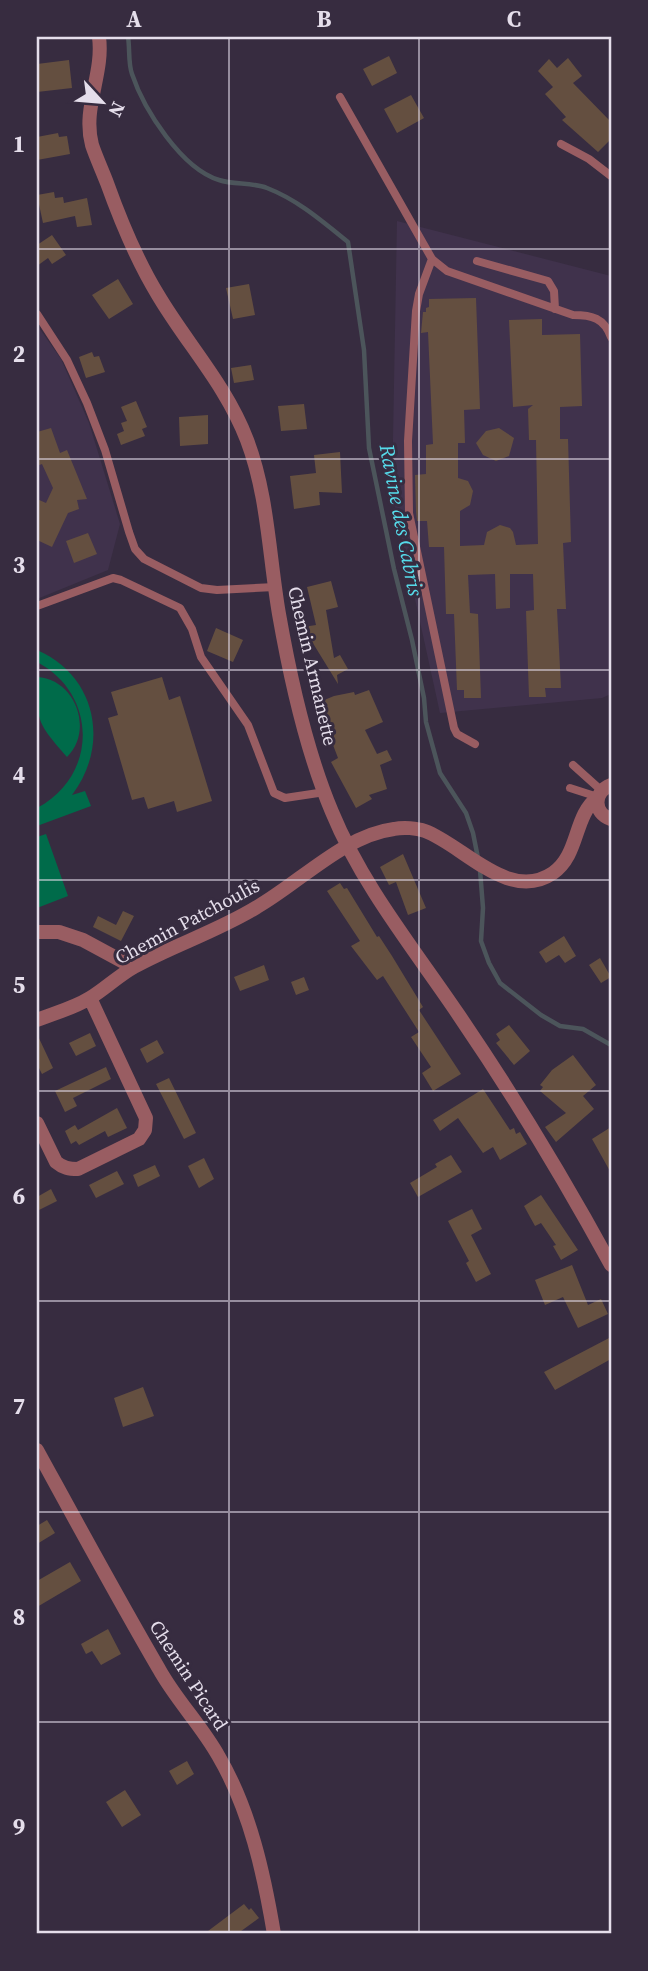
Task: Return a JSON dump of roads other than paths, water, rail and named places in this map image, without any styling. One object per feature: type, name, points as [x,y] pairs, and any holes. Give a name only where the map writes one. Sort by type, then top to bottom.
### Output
[{"type":"street","name":"Chemin Armanette","points":[[99,37],[100,65],[89,118],[93,147],[125,232],[158,295],[228,397],[246,438],[259,476],[275,587],[298,705],[332,812],[383,903],[533,1128],[611,1265]]},
{"type":"street","points":[[604,791],[599,811],[608,818]]},
{"type":"street","points":[[576,837],[579,824],[590,803],[604,791]]},
{"type":"street","points":[[576,837],[588,825],[608,818]]},
{"type":"street","name":"Chemin Patchoulis","points":[[37,1020],[90,998],[133,967],[219,929],[290,887],[349,845],[377,833],[394,829],[422,829],[440,837],[499,876],[524,880],[553,873],[572,849],[576,837]]},
{"type":"street","points":[[37,932],[59,932],[83,940],[133,967]]},
{"type":"street","points":[[37,1123],[56,1162],[72,1169],[78,1169],[139,1139],[145,1130],[146,1118],[90,998]]},
{"type":"street","name":"Chemin Picard","points":[[37,1450],[161,1673],[205,1733],[221,1760],[253,1840],[266,1887],[274,1934]]},
{"type":"lane","points":[[340,97],[432,259],[447,271],[573,315],[590,315],[601,320],[611,337]]},
{"type":"lane","points":[[561,144],[589,159],[611,176]]},
{"type":"lane","points":[[432,259],[419,293],[416,311],[408,441],[409,513],[454,728],[457,734],[475,744]]},
{"type":"lane","points":[[477,261],[548,281],[554,291],[555,309]]},
{"type":"lane","points":[[37,314],[68,360],[87,403],[106,450],[135,549],[144,559],[201,588],[217,590],[275,587]]},
{"type":"lane","points":[[37,606],[113,578],[180,608],[192,629],[201,657],[248,725],[274,793],[285,798],[325,792]]},
{"type":"lane","points":[[573,765],[604,791]]},
{"type":"lane","points":[[570,788],[604,791]]},
{"type":"waterway","name":"Ravine des Cabris","points":[[128,37],[131,70],[145,104],[166,136],[191,164],[219,180],[261,186],[278,193],[309,212],[348,242],[364,350],[369,448],[412,640],[426,722],[440,773],[466,813],[478,858]]},
{"type":"waterway","name":"Ravine des Cabris","points":[[480,870],[483,908],[481,941],[500,983],[541,1015],[560,1026],[583,1029],[611,1045]]}]
